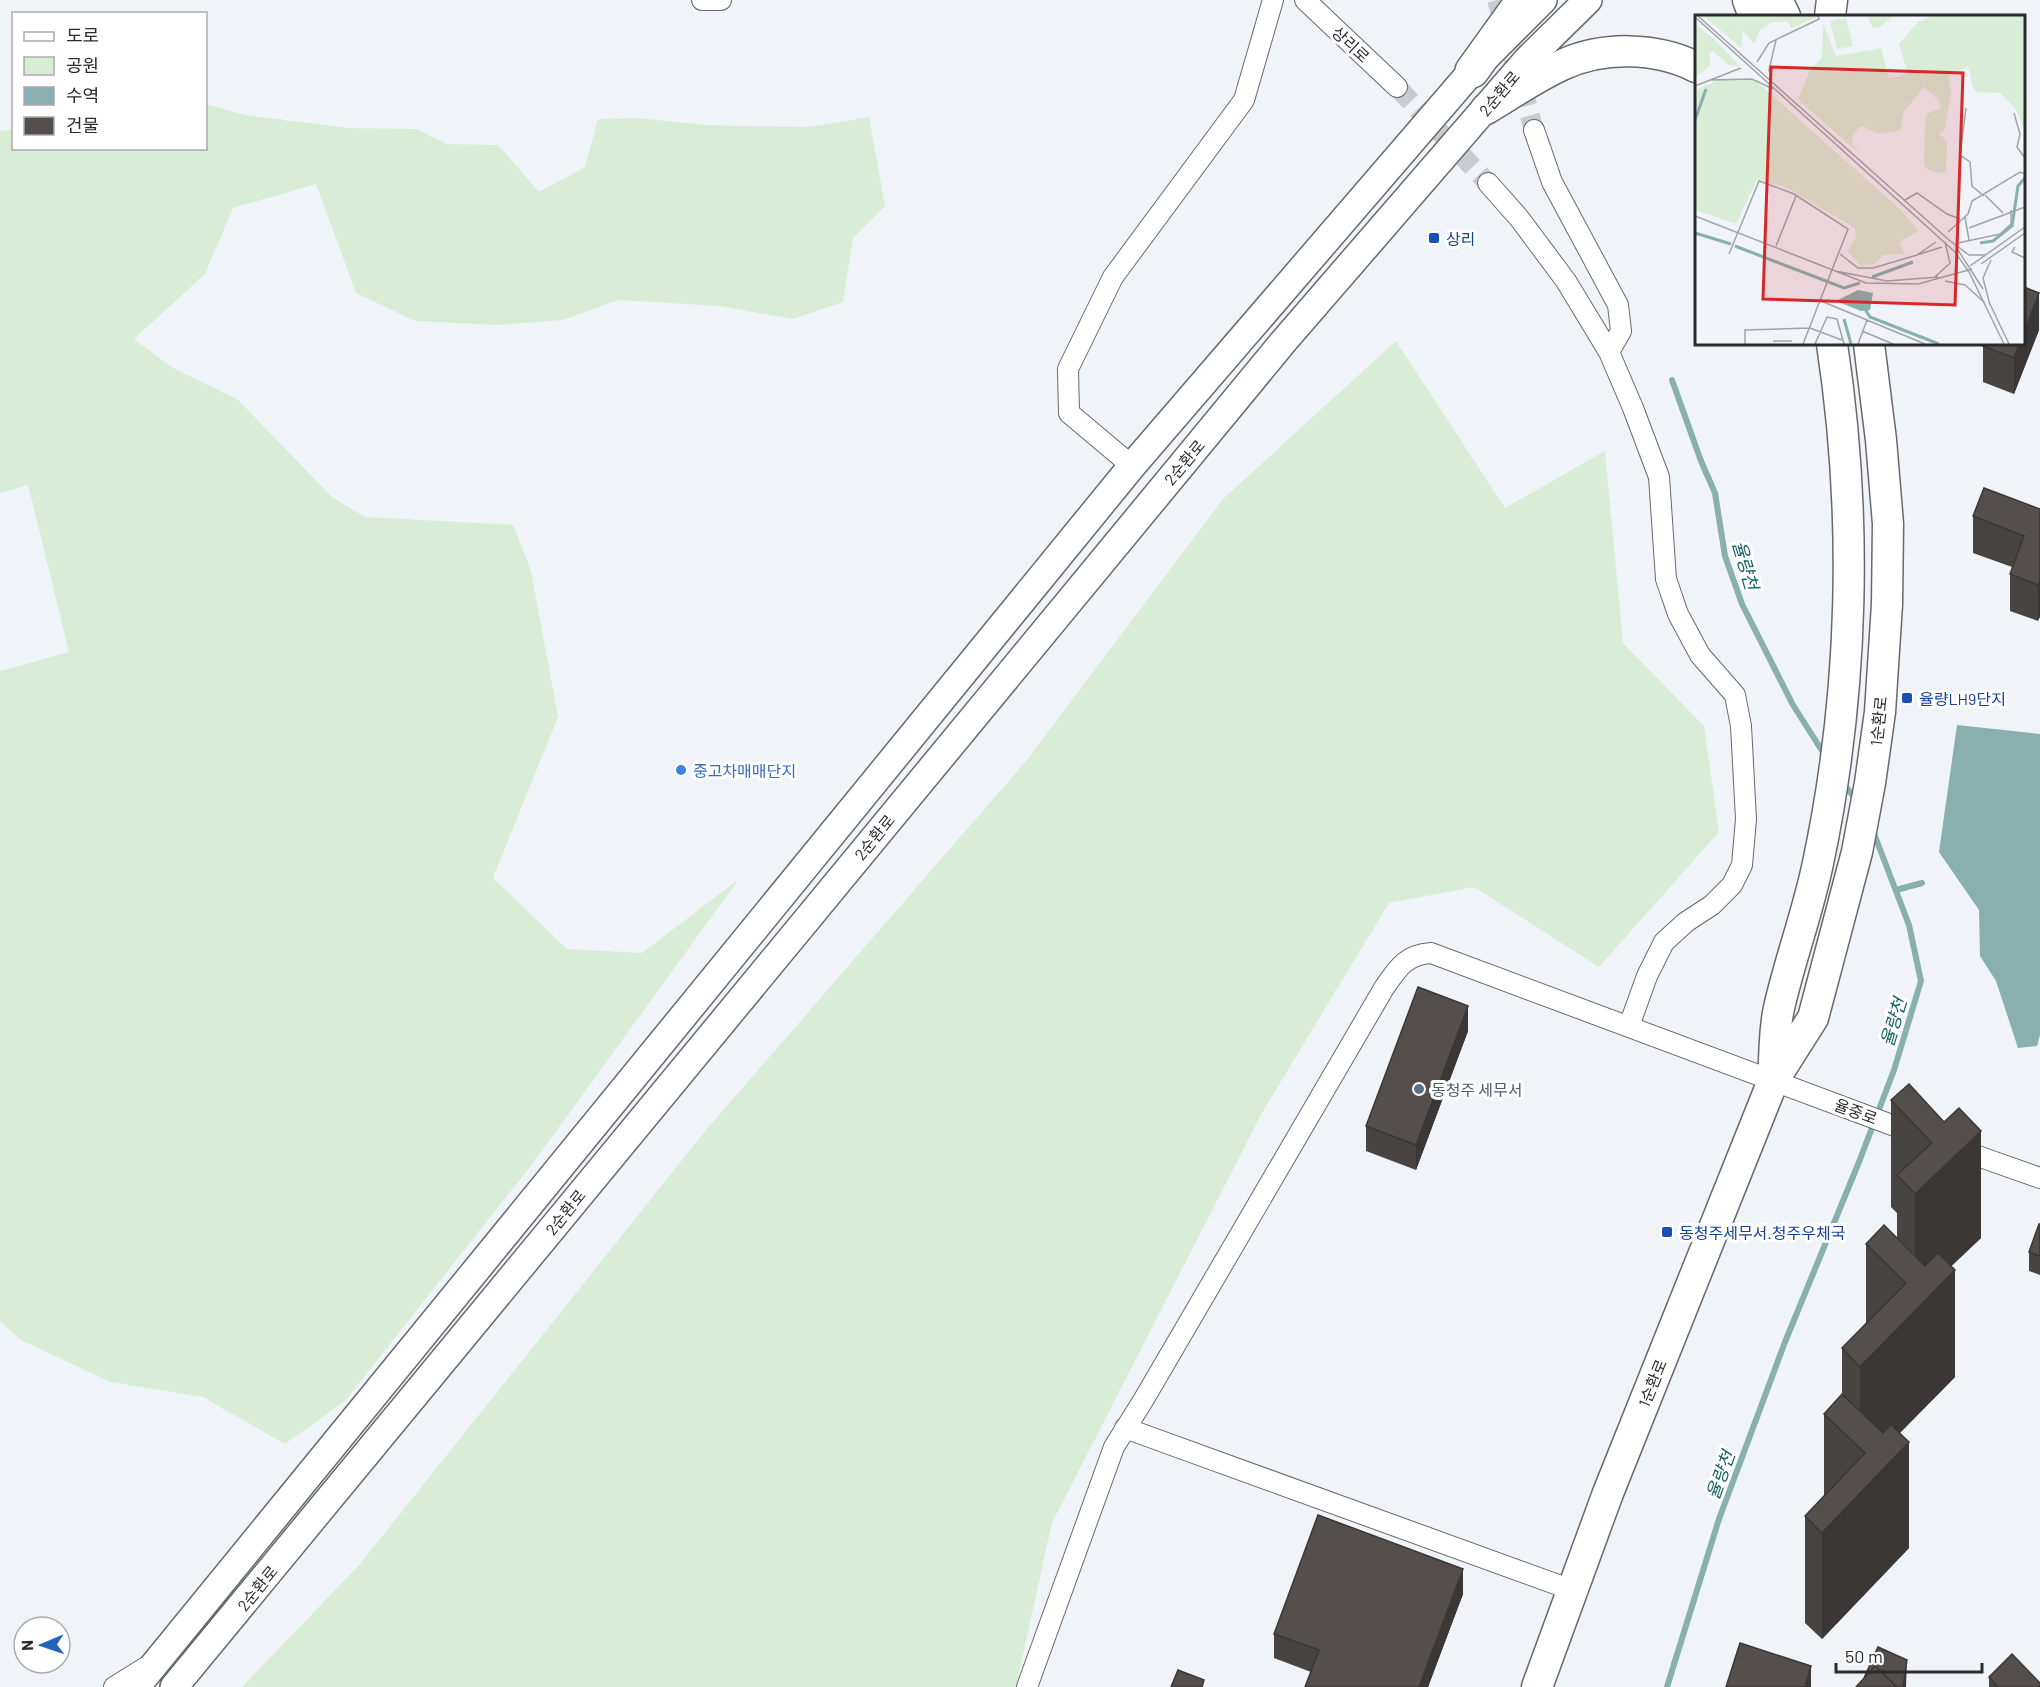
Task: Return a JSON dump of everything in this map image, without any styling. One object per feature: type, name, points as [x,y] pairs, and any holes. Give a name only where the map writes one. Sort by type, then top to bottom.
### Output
[{"type":"highway","points":[[1472,71],[1523,0]]},
{"type":"main road","points":[[1748,0],[1754,15]]},
{"type":"main road","points":[[1778,0],[1785,15]]},
{"type":"main road","points":[[1830,15],[1832,0]]},
{"type":"main road","points":[[1486,109],[1563,64],[1595,54],[1647,52],[1669,56],[1695,67]]},
{"type":"main road","name":"1순환로","points":[[1773,1082],[1778,1010],[1818,865],[1840,720],[1846,647],[1848,517],[1844,439],[1832,345]]},
{"type":"main road","name":"1순환로","points":[[1537,1687],[1608,1493],[1773,1082],[1813,1018],[1857,852],[1880,712],[1887,604],[1887,524],[1881,440],[1869,345]]},
{"type":"street","points":[[702,0],[721,0]]},
{"type":"street","points":[[1132,466],[1069,413],[1068,369],[1113,277],[1244,100],[1273,0]]},
{"type":"street","name":"상리로","points":[[1305,0],[1397,87]]},
{"type":"street","name":"2순환로","points":[[136,1687],[1132,466],[1472,71],[1543,0]]},
{"type":"street","name":"2순환로","points":[[174,1687],[188,1676],[887,821],[1284,341],[1527,60],[1588,0]]},
{"type":"street","points":[[1534,130],[1552,182],[1618,305],[1621,331],[1609,352]]},
{"type":"street","points":[[1488,183],[1519,218],[1566,280],[1609,352],[1659,477],[1666,579],[1678,614],[1700,655],[1735,695],[1741,726],[1746,819],[1742,865],[1732,885],[1712,905],[1686,922],[1664,942],[1647,976],[1629,1026]]},
{"type":"street","name":"율중로","points":[[1027,1687],[1114,1447],[1378,998],[1401,963],[1419,954],[1431,953],[1773,1082],[2040,1178]]},
{"type":"street","points":[[1125,1428],[1572,1590]]},
{"type":"street","points":[[114,1687],[161,1658]]},
{"type":"green space","points":[[207,104],[245,115],[349,128],[416,129],[447,144],[498,145],[539,192],[585,167],[598,119],[637,118],[706,125],[809,127],[869,117],[885,206],[853,238],[843,302],[793,319],[719,306],[618,300],[563,320],[497,325],[415,321],[356,293],[316,184],[233,208],[205,274],[134,339],[173,368],[237,399],[332,497],[365,517],[513,525],[531,571],[558,717],[493,878],[567,949],[642,953],[739,879],[536,1159],[345,1401],[285,1444],[203,1397],[110,1382],[21,1340],[0,1321],[0,671],[69,652],[28,485],[0,493],[0,131],[12,129],[12,150],[207,150]]},
{"type":"green space","points":[[1396,341],[1505,508],[1605,451],[1623,643],[1704,726],[1719,832],[1599,967],[1474,887],[1389,903],[1263,1111],[1052,1523],[1016,1687],[242,1687],[360,1564],[706,1130],[1026,761],[1223,499]]},
{"type":"water","points":[[1957,725],[2040,734],[2040,1035],[2037,1046],[2018,1048],[1996,981],[1980,956],[1979,910],[1939,852]]},
{"type":"building","points":[[2025,287],[2039,293],[2025,329]]},
{"type":"building","points":[[1984,345],[2019,345],[2014,358]]},
{"type":"building","points":[[1984,488],[2040,509],[2040,580],[2038,585],[2010,574],[2024,536],[1973,516]]},
{"type":"building","points":[[1418,987],[1468,1006],[1416,1145],[1366,1126]]},
{"type":"building","points":[[1909,1084],[1944,1122],[1959,1108],[1981,1131],[1915,1194],[1897,1175],[1932,1143],[1891,1100]]},
{"type":"building","points":[[2040,1224],[2040,1256],[2029,1252]]},
{"type":"building","points":[[1884,1225],[1925,1266],[1938,1253],[1955,1270],[1860,1367],[1842,1348],[1906,1283],[1866,1244]]},
{"type":"building","points":[[1842,1394],[1883,1433],[1891,1425],[1909,1442],[1822,1533],[1805,1516],[1865,1453],[1824,1414]]},
{"type":"building","points":[[1318,1515],[1463,1569],[1419,1687],[1305,1687],[1319,1650],[1274,1634]]},
{"type":"building","points":[[1740,1643],[1811,1666],[1805,1687],[1726,1687]]},
{"type":"building","points":[[1878,1647],[1907,1660],[1903,1687],[1897,1687],[1875,1666],[1864,1678]]},
{"type":"building","points":[[2012,1654],[2040,1683],[2040,1687],[1998,1687],[1989,1677]]},
{"type":"building","points":[[1875,1666],[1897,1687],[1856,1687]]},
{"type":"building","points":[[1178,1670],[1204,1680],[1202,1687],[1171,1687]]},
{"type":"waterway","name":"율량천","points":[[1672,380],[1715,493],[1725,556],[1742,604],[1793,705],[1826,757]]},
{"type":"waterway","name":"율량천","points":[[1843,783],[1857,801]]},
{"type":"waterway","name":"율량천","points":[[1667,1687],[1719,1519],[1785,1342],[1894,1070],[1921,981],[1909,925],[1873,831]]},
{"type":"waterway","points":[[1896,890],[1922,883]]},
{"type":"tunnel","points":[[1497,0],[1534,130]]},
{"type":"tunnel","points":[[1397,87],[1488,183]]},
{"type":"place","name":"상리","points":[[1434,238]]},
{"type":"place","name":"율량LH9단지","points":[[1907,698]]},
{"type":"place","name":"중고차매매단지","points":[[681,770]]},
{"type":"place","name":"동청주 세무서","points":[[1419,1089]]},
{"type":"place","name":"동청주세무서.청주우체국","points":[[1667,1232]]}]
